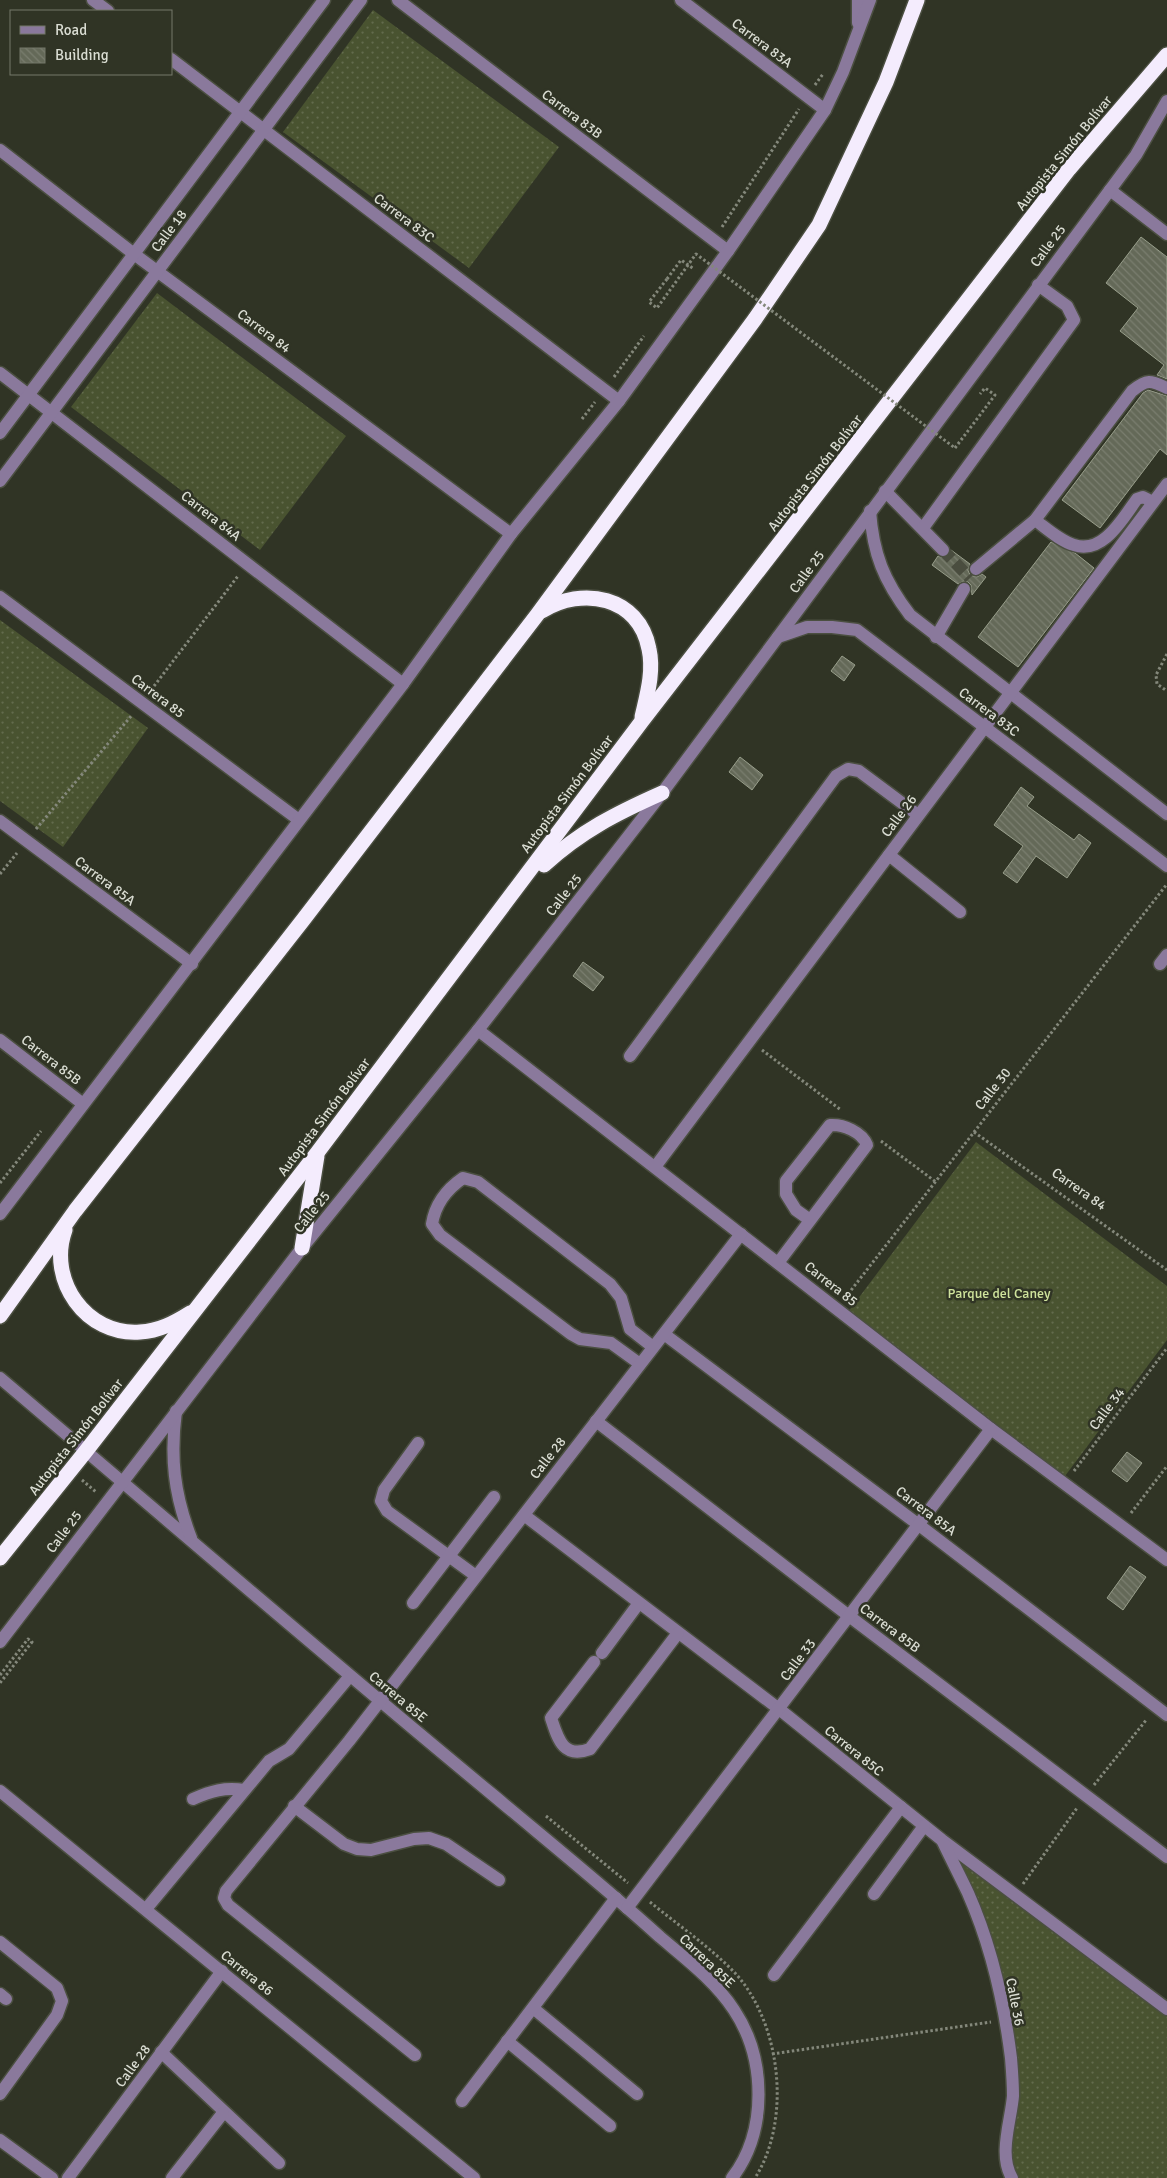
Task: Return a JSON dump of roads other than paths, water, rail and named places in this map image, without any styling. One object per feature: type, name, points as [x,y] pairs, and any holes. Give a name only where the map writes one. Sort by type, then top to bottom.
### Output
[{"type":"highway","points":[[0,1316],[74,1211],[309,912],[537,615],[755,319],[819,225],[886,82],[917,0]]},
{"type":"highway","name":"Autopista Simón Bolívar","points":[[0,1558],[86,1451],[317,1153],[642,721],[1069,169],[1167,55]]},
{"type":"highway","points":[[537,615],[567,599],[588,597],[619,606],[635,620],[646,637],[651,668],[642,721]]},
{"type":"highway","points":[[515,892],[565,845],[597,823],[662,793]]},
{"type":"highway","points":[[302,1248],[317,1153]]},
{"type":"highway","points":[[74,1211],[64,1232],[60,1250],[61,1268],[69,1291],[83,1311],[93,1319],[115,1329],[139,1333],[165,1327],[196,1310]]},
{"type":"street","points":[[93,0],[107,10]]},
{"type":"street","name":"Calle 18","points":[[0,433],[324,0]]},
{"type":"street","name":"Calle 18","points":[[0,480],[361,0]]},
{"type":"street","name":"Carrera 83B","points":[[398,0],[728,251]]},
{"type":"street","name":"Carrera 83A","points":[[681,0],[825,110]]},
{"type":"street","points":[[857,33],[858,0]]},
{"type":"street","points":[[0,1214],[5,1204],[192,964],[403,684],[512,534],[619,401],[728,251],[825,110],[843,72],[870,0]]},
{"type":"street","name":"Carrera 83C","points":[[172,61],[619,401]]},
{"type":"street","name":"Calle 25","points":[[1136,155],[1167,101]]},
{"type":"street","name":"Calle 25","points":[[0,1642],[302,1248],[478,1030],[662,793],[1038,285],[1136,155],[1167,119]]},
{"type":"street","name":"Carrera 84","points":[[0,150],[134,254],[512,534]]},
{"type":"street","points":[[1110,190],[1167,234]]},
{"type":"street","points":[[923,528],[1074,320],[1067,306],[1038,285]]},
{"type":"street","name":"Carrera 84A","points":[[0,373],[52,411],[403,684]]},
{"type":"street","points":[[976,569],[1035,520],[1132,391],[1143,382],[1153,381],[1167,388]]},
{"type":"street","name":"Calle 26","points":[[655,1167],[1167,484]]},
{"type":"street","points":[[885,491],[943,550]]},
{"type":"street","points":[[1035,520],[1072,545],[1086,548],[1109,536],[1138,499],[1143,497],[1153,502]]},
{"type":"street","name":"Carrera 83C","points":[[870,511],[872,538],[878,560],[893,593],[910,615],[1167,814]]},
{"type":"street","points":[[936,637],[964,589]]},
{"type":"street","name":"Carrera 85","points":[[0,597],[299,820]]},
{"type":"street","name":"Carrera 83C","points":[[778,636],[807,627],[857,630],[1167,866]]},
{"type":"street","points":[[630,1056],[836,776],[848,769],[859,771],[918,815]]},
{"type":"street","name":"Carrera 85A","points":[[0,821],[192,964]]},
{"type":"street","points":[[889,855],[960,912]]},
{"type":"street","name":"Carrera 85","points":[[478,1030],[991,1429],[1167,1560]]},
{"type":"street","name":"Carrera 85B","points":[[0,1040],[83,1104]]},
{"type":"street","points":[[778,1263],[867,1145],[865,1140],[842,1124],[830,1125],[786,1181],[786,1194],[796,1210],[810,1220]]},
{"type":"street","points":[[640,1364],[611,1343],[580,1339],[571,1334],[440,1235],[432,1224],[434,1211],[452,1186],[464,1178],[478,1182],[610,1284],[621,1298],[630,1329],[653,1347]]},
{"type":"street","name":"Calle 28","points":[[414,2055],[228,1905],[224,1898],[226,1890],[350,1741],[741,1234]]},
{"type":"street","name":"Carrera 85A","points":[[664,1334],[919,1525],[1167,1715]]},
{"type":"street","name":"Carrera 85E","points":[[0,1378],[350,1676],[616,1898],[712,1982],[734,2010],[748,2035],[758,2080],[759,2104],[755,2127],[748,2150],[732,2178]]},
{"type":"street","points":[[176,1411],[172,1438],[173,1467],[177,1494],[192,1540]]},
{"type":"street","name":"Carrera 85B","points":[[596,1421],[1167,1857]]},
{"type":"street","name":"Calle 33","points":[[627,1908],[991,1429]]},
{"type":"street","points":[[418,1443],[384,1490],[381,1501],[387,1511],[476,1576]]},
{"type":"street","points":[[413,1603],[494,1497]]},
{"type":"street","name":"Carrera 85C","points":[[524,1514],[779,1709],[942,1840],[1167,2009]]},
{"type":"street","points":[[640,1603],[552,1718],[558,1739],[562,1745],[575,1752],[590,1749],[678,1633]]},
{"type":"street","points":[[146,1909],[269,1761],[290,1749],[350,1676]]},
{"type":"street","points":[[193,1799],[214,1790],[229,1788],[244,1790]]},
{"type":"street","name":"Carrera 86","points":[[0,1791],[5,1798],[146,1909],[474,2178]]},
{"type":"street","points":[[294,1806],[344,1844],[357,1849],[371,1850],[414,1839],[429,1838],[446,1844],[499,1880]]},
{"type":"street","points":[[774,1975],[901,1807]]},
{"type":"street","points":[[874,1894],[924,1826]]},
{"type":"street","name":"Calle 36","points":[[942,1840],[968,1894],[986,1942],[1000,1996],[1011,2059],[1013,2095],[1006,2146],[1008,2172],[1012,2178]]},
{"type":"street","points":[[462,2101],[616,1898]]},
{"type":"street","points":[[0,1942],[56,1988],[62,2002],[57,2015],[0,2094]]},
{"type":"street","name":"Calle 28","points":[[68,2178],[222,1971]]},
{"type":"street","points":[[532,2008],[637,2094]]},
{"type":"street","points":[[507,2041],[610,2126]]},
{"type":"street","points":[[161,2052],[223,2113],[278,2163]]},
{"type":"street","points":[[172,2178],[223,2113]]},
{"type":"street","points":[[0,2140],[52,2178]]},
{"type":"tunnel","points":[[943,550],[970,578]]},
{"type":"park label","name":"Parque del Caney","points":[[999,1293]]}]
